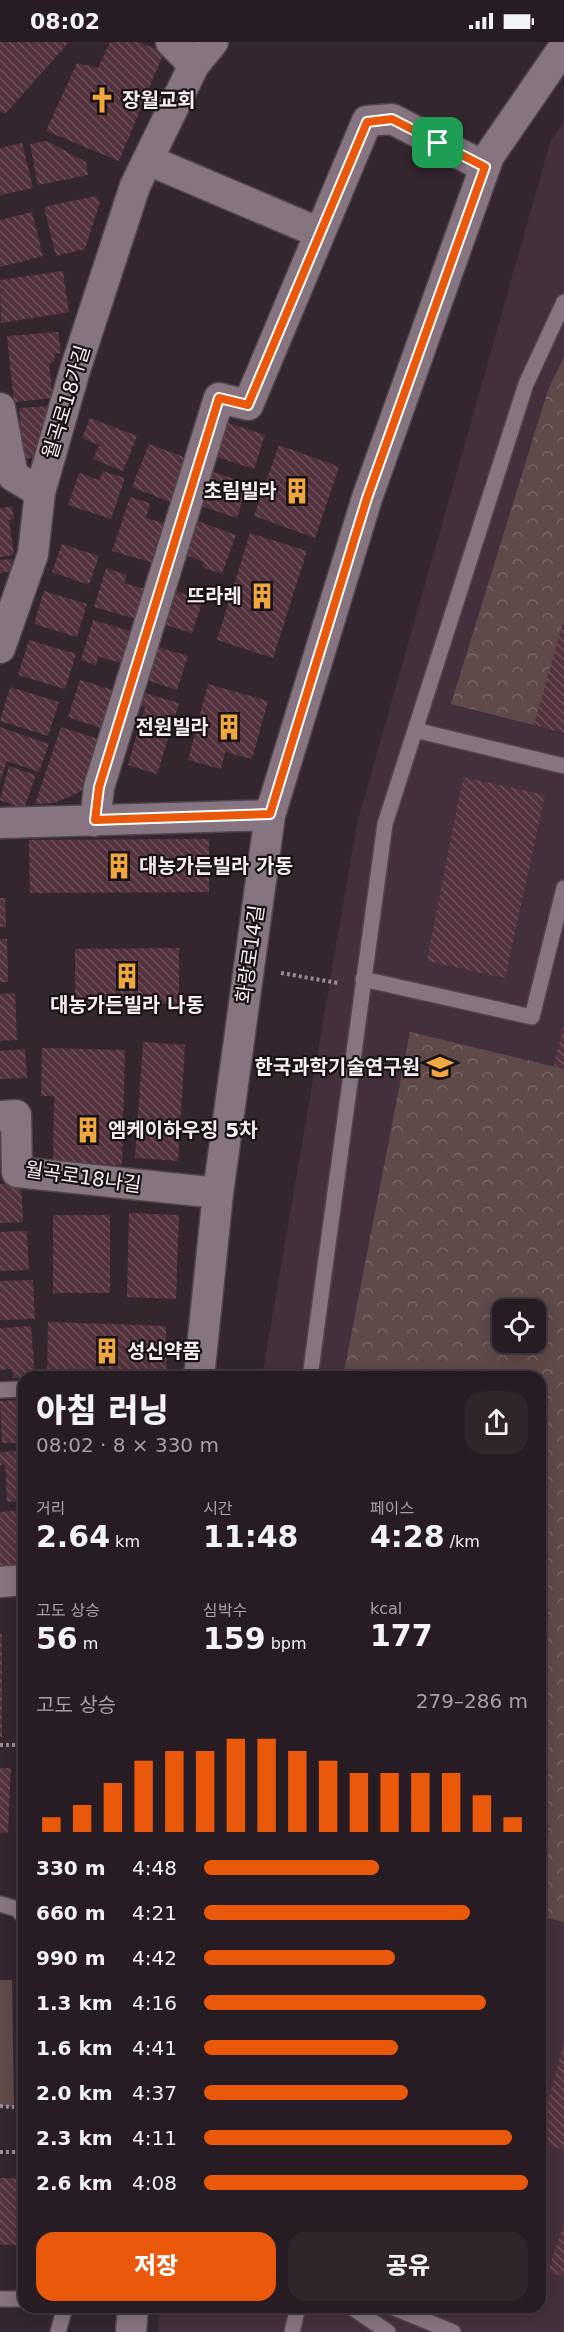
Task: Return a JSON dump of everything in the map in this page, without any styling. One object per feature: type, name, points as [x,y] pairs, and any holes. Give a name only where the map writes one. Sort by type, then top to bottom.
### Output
[{"type":"street","points":[[171,42],[194,66]]},
{"type":"street","name":"월곡로18가길","points":[[0,648],[33,554],[40,492],[75,370],[135,186],[194,66],[213,42]]},
{"type":"street","name":"화랑로14길","points":[[200,1371],[218,1193],[270,814],[367,498],[489,156],[564,47]]},
{"type":"street","points":[[95,820],[99,787],[219,398],[248,405],[367,122],[392,119],[485,167]]},
{"type":"street","points":[[148,160],[320,233]]},
{"type":"street","points":[[0,408],[13,476],[40,492]]},
{"type":"street","points":[[0,823],[270,814]]},
{"type":"street","name":"월곡로18나길","points":[[0,1116],[16,1115],[17,1172],[218,1193]]},
{"type":"street","points":[[0,1582],[18,1580]]},
{"type":"street","points":[[131,2332],[133,2313]]},
{"type":"lane","points":[[311,1371],[384,824],[526,384],[564,302]]},
{"type":"lane","points":[[415,730],[564,766]]},
{"type":"lane","points":[[363,983],[532,1017],[564,888]]},
{"type":"lane","points":[[0,1390],[18,1389]]},
{"type":"lane","points":[[0,1904],[18,1910]]},
{"type":"lane","points":[[0,2299],[18,2299]]},
{"type":"lane","points":[[58,2332],[63,2313]]},
{"type":"lane","points":[[292,2332],[297,2313]]},
{"type":"lane","points":[[360,2313],[388,2332]]},
{"type":"lane","points":[[407,2313],[453,2332]]},
{"type":"path","points":[[248,967],[363,983]]},
{"type":"path","points":[[0,1745],[18,1745]]},
{"type":"path","points":[[0,2106],[14,2107]]},
{"type":"path","points":[[0,2152],[18,2152]]},
{"type":"shaded area","name":"한국과학기술연구원","points":[[564,122],[564,2332],[158,2332],[159,2313],[546,2313],[546,1371],[263,1371],[357,824],[551,140]]},
{"type":"green space","points":[[564,357],[564,626],[534,725],[451,704],[548,390]]},
{"type":"green space","points":[[410,1032],[564,1069],[564,1922],[546,1918],[546,1371],[344,1371]]},
{"type":"green space","points":[[0,1980],[12,1980],[14,2107],[0,2106]]},
{"type":"building","points":[[0,42],[69,42],[5,114],[0,111]]},
{"type":"building","name":"장월교회","points":[[110,42],[138,42],[164,52],[119,161],[46,131],[77,63],[98,68]]},
{"type":"building","points":[[47,141],[86,162],[88,175],[38,185],[30,144]]},
{"type":"building","points":[[22,143],[33,188],[0,195],[0,148]]},
{"type":"building","points":[[96,196],[100,202],[85,249],[56,256],[44,207]]},
{"type":"building","points":[[32,212],[43,256],[0,267],[0,220]]},
{"type":"building","points":[[63,271],[69,312],[1,323],[0,280]]},
{"type":"building","points":[[58,332],[61,353],[54,354],[55,362],[49,363],[53,398],[14,402],[7,336]]},
{"type":"building","points":[[50,406],[39,457],[24,459],[19,408]]},
{"type":"building","points":[[90,418],[137,436],[123,471],[93,459],[99,445],[82,438]]},
{"type":"building","points":[[223,421],[265,435],[254,469],[211,455]]},
{"type":"building","points":[[149,444],[189,459],[172,503],[132,487]]},
{"type":"building","name":"초림빌라","points":[[279,445],[339,467],[315,538],[254,516]]},
{"type":"building","points":[[206,470],[248,483],[237,518],[195,504]]},
{"type":"building","points":[[103,471],[125,478],[111,519],[68,505],[79,473],[99,480]]},
{"type":"building","points":[[130,497],[150,503],[146,518],[166,524],[153,563],[112,551]]},
{"type":"building","points":[[12,506],[14,519],[9,520],[14,555],[0,557],[0,508]]},
{"type":"building","points":[[192,519],[236,535],[222,574],[202,567],[204,562],[181,553]]},
{"type":"building","name":"뜨라레","points":[[250,533],[307,551],[273,658],[217,640]]},
{"type":"building","points":[[62,544],[99,556],[89,585],[52,572]]},
{"type":"building","points":[[12,559],[13,571],[0,573],[0,560]]},
{"type":"building","points":[[106,568],[127,575],[124,583],[145,589],[136,619],[94,607]]},
{"type":"building","points":[[173,590],[203,600],[192,633],[162,624]]},
{"type":"building","points":[[44,591],[87,604],[77,637],[34,624]]},
{"type":"building","points":[[93,620],[133,632],[123,664],[98,656],[96,665],[81,660]]},
{"type":"building","points":[[564,622],[564,733],[534,725]]},
{"type":"building","points":[[29,640],[76,654],[65,689],[18,675]]},
{"type":"building","points":[[158,647],[188,656],[177,690],[147,680]]},
{"type":"building","points":[[80,680],[116,691],[103,729],[68,717]]},
{"type":"building","name":"전원빌라","points":[[208,684],[268,701],[252,759],[225,752],[221,769],[188,760]]},
{"type":"building","points":[[10,687],[59,702],[48,736],[0,721]]},
{"type":"building","points":[[141,692],[179,703],[157,774],[128,765],[145,707],[137,704]]},
{"type":"building","points":[[0,727],[49,744],[39,772],[7,761],[0,781]]},
{"type":"building","points":[[61,727],[102,740],[87,789],[54,803],[35,804]]},
{"type":"building","points":[[9,766],[36,775],[24,809],[0,800]]},
{"type":"building","points":[[463,777],[545,795],[505,978],[427,961]]},
{"type":"building","name":"대농가든빌라 가동","points":[[209,839],[209,892],[30,893],[29,840]]},
{"type":"building","points":[[0,898],[5,898],[6,927],[0,927]]},
{"type":"building","points":[[0,939],[7,939],[8,982],[0,982]]},
{"type":"building","name":"대농가든빌라 나동","points":[[179,948],[179,1004],[75,1004],[75,949]]},
{"type":"building","points":[[15,993],[17,1040],[0,1041],[0,994]]},
{"type":"building","points":[[564,1027],[564,1069],[554,1066]]},
{"type":"building","points":[[143,1042],[185,1045],[178,1161],[135,1158]]},
{"type":"building","name":"엠케이하우징 5차","points":[[42,1048],[125,1050],[122,1165],[53,1164],[54,1096],[41,1096]]},
{"type":"building","points":[[25,1049],[27,1078],[0,1079],[0,1051]]},
{"type":"building","points":[[0,1124],[8,1162],[0,1163]]},
{"type":"building","points":[[21,1183],[23,1222],[0,1223],[0,1184]]},
{"type":"building","points":[[129,1213],[179,1215],[176,1299],[127,1297]]},
{"type":"building","points":[[53,1215],[110,1215],[110,1293],[53,1293]]},
{"type":"building","points":[[27,1231],[29,1270],[0,1271],[0,1232]]},
{"type":"building","points":[[33,1280],[35,1319],[0,1320],[0,1281]]},
{"type":"building","name":"성신약품","points":[[48,1322],[166,1326],[167,1371],[47,1371]]},
{"type":"building","points":[[31,1326],[35,1371],[18,1371],[18,1378],[13,1378],[12,1369],[0,1370],[0,1328]]},
{"type":"building","points":[[16,1400],[18,1443],[2,1443],[0,1401]]},
{"type":"building","points":[[18,1451],[18,1501],[7,1502],[5,1464],[0,1465],[0,1452]]},
{"type":"building","points":[[18,1510],[18,1572],[0,1573],[0,1512]]},
{"type":"building","points":[[0,1634],[2,1634],[2,1737],[0,1737]]},
{"type":"building","points":[[0,1768],[11,1768],[8,1833],[0,1833]]},
{"type":"building","points":[[564,2043],[564,2150],[546,2144],[546,2108]]},
{"type":"building","points":[[0,2178],[18,2179],[18,2245],[0,2245]]},
{"type":"building","points":[[564,2223],[564,2276],[548,2272]]},
{"type":"place","name":"장월교회","points":[[102,100]]},
{"type":"place","name":"초림빌라","points":[[297,491]]},
{"type":"place","name":"뜨라레","points":[[262,596]]},
{"type":"place","name":"전원빌라","points":[[229,727]]},
{"type":"place","name":"대농가든빌라 가동","points":[[119,866]]},
{"type":"place","name":"대농가든빌라 나동","points":[[127,976]]},
{"type":"place","name":"한국과학기술연구원","points":[[440,1067]]},
{"type":"place","name":"엠케이하우징 5차","points":[[88,1130]]},
{"type":"place","name":"성신약품","points":[[107,1351]]},
{"type":"route","points":[[392,119],[438,143],[485,167],[367,498],[270,814],[95,820],[99,787],[219,398],[248,405],[367,122],[392,119]]}]
